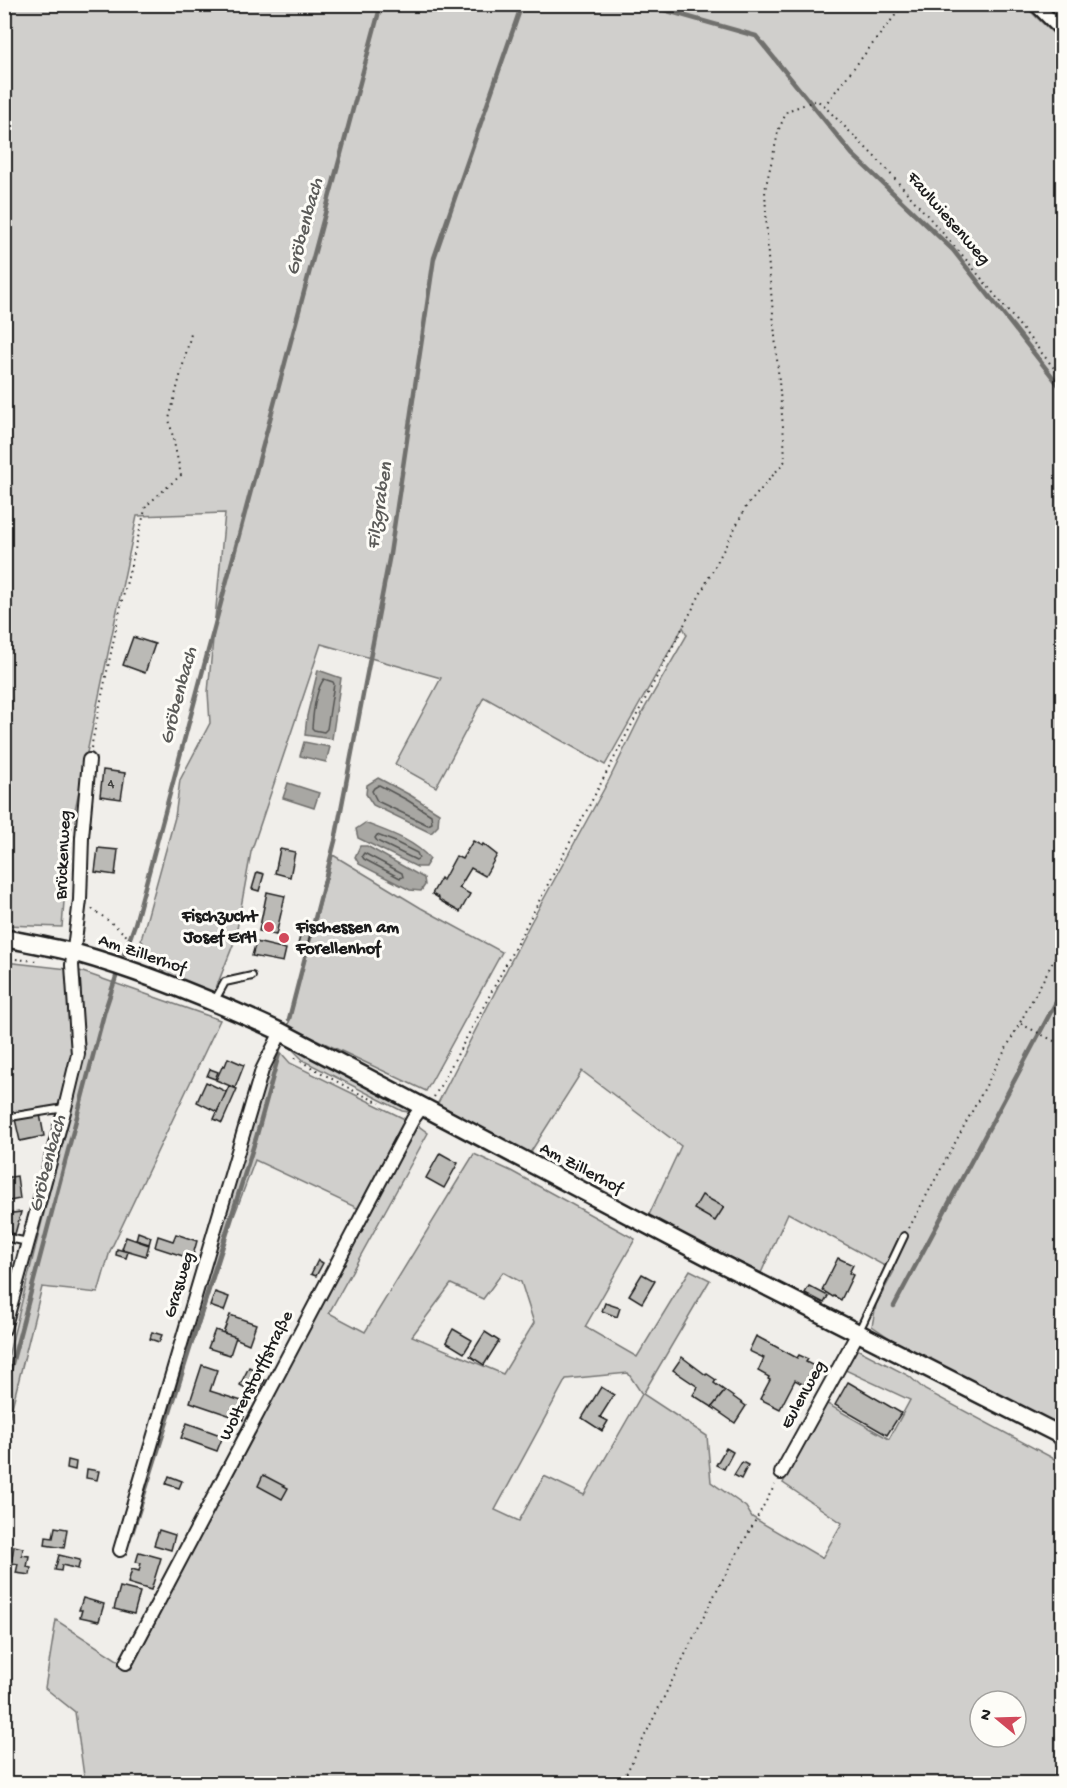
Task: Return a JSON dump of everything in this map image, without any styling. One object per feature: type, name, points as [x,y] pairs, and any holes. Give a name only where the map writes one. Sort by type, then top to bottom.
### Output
[{"type":"street","points":[[1035,4],[1062,31]]},
{"type":"street","name":"Brückenweg","points":[[4,1329],[78,1054],[72,965],[80,900],[82,837],[89,760]]},
{"type":"street","name":"Am Zillerhof","points":[[4,938],[75,953],[165,982],[214,1001],[281,1032],[858,1334],[1062,1436]]},
{"type":"street","name":"Grasweg","points":[[120,1550],[262,1070],[281,1032]]},
{"type":"street","name":"Wolterstorffstraße","points":[[126,1663],[303,1325],[414,1119],[424,1108]]},
{"type":"street","name":"Eulenweg","points":[[781,1473],[858,1334]]},
{"type":"lane","points":[[214,1001],[225,982],[252,976]]},
{"type":"lane","points":[[4,1118],[65,1108]]},
{"type":"lane","points":[[858,1334],[904,1236]]},
{"type":"lane","points":[[4,1237],[28,1242]]},
{"type":"path","points":[[824,106],[904,4]]},
{"type":"path","name":"Faulwiesenweg","points":[[424,1108],[484,1006],[746,507],[784,461],[765,190],[779,129],[787,111],[817,100],[824,106],[879,161],[956,248],[1062,378]]},
{"type":"path","points":[[89,760],[121,605],[147,506],[181,475],[169,419],[191,334]]},
{"type":"path","points":[[80,900],[123,931],[138,946]]},
{"type":"path","points":[[904,1236],[1062,945]]},
{"type":"path","points":[[1021,1024],[1058,1043]]},
{"type":"path","points":[[621,1784],[717,1590],[781,1473]]},
{"type":"shaded area","points":[[1028,4],[1062,37],[1062,1426],[894,1341],[872,1326],[876,1305],[894,1271],[788,1213],[761,1273],[648,1217],[681,1146],[582,1071],[530,1153],[437,1105],[530,924],[609,780],[643,711],[687,635],[683,627],[605,765],[484,697],[436,787],[395,764],[441,678],[321,644],[251,852],[235,940],[214,993],[168,976],[141,940],[175,817],[180,780],[210,723],[208,692],[225,513],[137,516],[69,838],[62,927],[5,925],[4,5]]},
{"type":"shaded area","points":[[333,855],[421,908],[502,952],[426,1091],[288,1026]]},
{"type":"shaded area","points":[[5,962],[77,970],[220,1020],[110,1251],[98,1293],[42,1287],[5,1435],[5,1369],[71,1105],[5,1113]]},
{"type":"shaded area","points":[[285,1042],[405,1104],[409,1112],[402,1111],[304,1061]]},
{"type":"shaded area","points":[[276,1047],[290,1063],[417,1125],[428,1133],[329,1313],[365,1332],[474,1154],[511,1171],[635,1239],[585,1327],[637,1357],[690,1270],[710,1280],[643,1394],[707,1436],[711,1482],[746,1507],[752,1517],[822,1558],[842,1523],[783,1483],[824,1402],[889,1439],[910,1400],[841,1368],[853,1347],[909,1376],[925,1390],[1062,1463],[1062,1783],[85,1783],[75,1712],[45,1688],[56,1620],[131,1669],[368,1213],[255,1160],[234,1216],[195,1338],[190,1334],[265,1073]],"holes":[[[503,1272],[521,1282],[534,1323],[503,1374],[412,1336],[451,1284],[483,1299]],[[628,1373],[642,1394],[584,1495],[544,1476],[519,1521],[495,1510],[566,1379]]]},
{"type":"water","points":[[318,670],[341,678],[332,739],[305,735]]},
{"type":"water","points":[[304,742],[330,747],[326,762],[300,756]]},
{"type":"water","points":[[378,778],[439,813],[438,826],[431,833],[373,805],[366,794],[367,785]]},
{"type":"water","points":[[288,783],[319,793],[314,808],[283,798]]},
{"type":"water","points":[[365,823],[400,837],[424,852],[430,859],[425,867],[417,867],[358,838],[356,829]]},
{"type":"water","points":[[360,846],[367,846],[424,878],[425,885],[421,891],[410,890],[359,864],[355,857]]},
{"type":"building","points":[[133,637],[155,644],[145,673],[123,665]]},
{"type":"building","points":[[103,770],[125,773],[121,799],[100,796]]},
{"type":"building","points":[[473,841],[482,846],[483,844],[497,855],[485,876],[471,868],[459,888],[470,894],[460,912],[432,894],[441,878],[443,880],[456,856],[462,859]]},
{"type":"building","points":[[98,848],[118,850],[115,875],[95,872]]},
{"type":"building","points":[[280,849],[295,852],[290,877],[275,873]]},
{"type":"building","points":[[257,872],[264,874],[259,891],[252,889]]},
{"type":"building","points":[[267,892],[285,896],[276,935],[259,931]]},
{"type":"building","points":[[301,932],[310,934],[306,951],[297,949]]},
{"type":"building","points":[[256,942],[286,949],[283,962],[252,956]]},
{"type":"building","points":[[228,1058],[244,1065],[235,1088],[216,1080]]},
{"type":"building","points":[[210,1069],[218,1072],[215,1079],[207,1076]]},
{"type":"building","points":[[206,1082],[227,1092],[217,1112],[197,1102]]},
{"type":"building","points":[[229,1086],[237,1089],[222,1123],[214,1119]]},
{"type":"building","points":[[40,1114],[44,1136],[20,1141],[15,1119]]},
{"type":"building","points":[[440,1153],[458,1163],[444,1188],[426,1178]]},
{"type":"building","points":[[17,1176],[20,1199],[4,1202],[4,1178]]},
{"type":"building","points":[[702,1195],[724,1207],[715,1221],[694,1209]]},
{"type":"building","points":[[21,1212],[15,1234],[4,1231],[5,1214]]},
{"type":"building","points":[[138,1232],[151,1237],[149,1244],[136,1240]]},
{"type":"building","points":[[176,1234],[197,1241],[193,1255],[187,1253],[186,1257],[155,1247],[158,1236],[173,1241]]},
{"type":"building","points":[[126,1237],[149,1245],[146,1256],[122,1249]]},
{"type":"building","points":[[117,1249],[128,1252],[126,1258],[116,1255]]},
{"type":"building","points":[[838,1258],[853,1265],[849,1273],[853,1275],[841,1300],[822,1290]]},
{"type":"building","points":[[318,1260],[323,1263],[316,1276],[311,1274]]},
{"type":"building","points":[[642,1274],[655,1281],[642,1303],[629,1295]]},
{"type":"building","points":[[809,1286],[828,1296],[824,1303],[805,1293]]},
{"type":"building","points":[[215,1292],[229,1297],[224,1311],[210,1306]]},
{"type":"building","points":[[605,1303],[620,1308],[617,1317],[602,1311]]},
{"type":"building","points":[[230,1315],[256,1324],[249,1344],[223,1333]]},
{"type":"building","points":[[453,1329],[472,1340],[464,1353],[446,1342]]},
{"type":"building","points":[[215,1330],[236,1337],[230,1355],[208,1348]]},
{"type":"building","points":[[152,1332],[162,1335],[159,1342],[150,1339]]},
{"type":"building","points":[[485,1332],[499,1341],[484,1365],[470,1356]]},
{"type":"building","points":[[756,1336],[797,1358],[799,1355],[808,1359],[806,1362],[814,1366],[804,1385],[795,1380],[780,1409],[760,1399],[770,1380],[758,1371],[764,1358],[749,1351]]},
{"type":"building","points":[[682,1357],[716,1380],[714,1383],[725,1391],[712,1407],[693,1395],[698,1387],[673,1370]]},
{"type":"building","points":[[202,1365],[217,1370],[210,1391],[248,1403],[243,1420],[190,1402]]},
{"type":"building","points":[[249,1367],[257,1371],[247,1389],[240,1385]]},
{"type":"building","points":[[259,1377],[265,1380],[259,1392],[253,1389]]},
{"type":"building","points":[[848,1382],[901,1413],[887,1435],[835,1405]]},
{"type":"building","points":[[601,1387],[614,1395],[600,1417],[608,1421],[602,1431],[582,1418]]},
{"type":"building","points":[[725,1391],[746,1406],[735,1423],[712,1407]]},
{"type":"building","points":[[187,1423],[223,1436],[217,1451],[181,1438]]},
{"type":"building","points":[[726,1448],[733,1452],[724,1469],[716,1465]]},
{"type":"building","points":[[68,1460],[76,1462],[75,1470],[67,1468]]},
{"type":"building","points":[[742,1462],[748,1465],[741,1479],[734,1475]]},
{"type":"building","points":[[87,1469],[99,1471],[97,1480],[86,1478]]},
{"type":"building","points":[[263,1475],[288,1488],[282,1499],[258,1486]]},
{"type":"building","points":[[169,1476],[182,1481],[179,1488],[166,1484]]},
{"type":"building","points":[[55,1527],[67,1529],[64,1548],[45,1545],[46,1537],[53,1538]]},
{"type":"building","points":[[159,1530],[175,1535],[171,1550],[154,1545]]},
{"type":"building","points":[[14,1546],[23,1548],[22,1555],[29,1556],[27,1567],[31,1568],[30,1575],[16,1573],[18,1564],[11,1563]]},
{"type":"building","points":[[139,1552],[161,1558],[151,1590],[128,1583],[132,1569],[139,1571],[141,1563],[136,1562]]},
{"type":"building","points":[[59,1555],[80,1560],[78,1569],[62,1565],[61,1571],[55,1570]]},
{"type":"building","points":[[120,1587],[140,1592],[134,1614],[114,1609]]},
{"type":"building","points":[[83,1598],[104,1604],[99,1621],[80,1617],[82,1610],[79,1610]]},
{"type":"waterway","name":"Gröbenbach","points":[[121,963],[135,924],[381,4]]},
{"type":"waterway","name":"Filzgraben","points":[[289,1019],[335,841],[390,554],[434,258],[522,4]]},
{"type":"waterway","points":[[643,4],[756,36],[852,154],[953,250],[1062,389]]},
{"type":"waterway","points":[[1025,4],[1062,40]]},
{"type":"waterway","name":"Gröbenbach","points":[[4,1394],[105,1010],[118,971]]},
{"type":"waterway","points":[[894,1306],[1062,991]]},
{"type":"waterway","points":[[132,1533],[256,1138],[279,1054]]},
{"type":"place","name":"Fischzucht Josef Ertl","points":[[269,927]]},
{"type":"place","name":"Fischessen am Forellenhof","points":[[284,938]]}]
